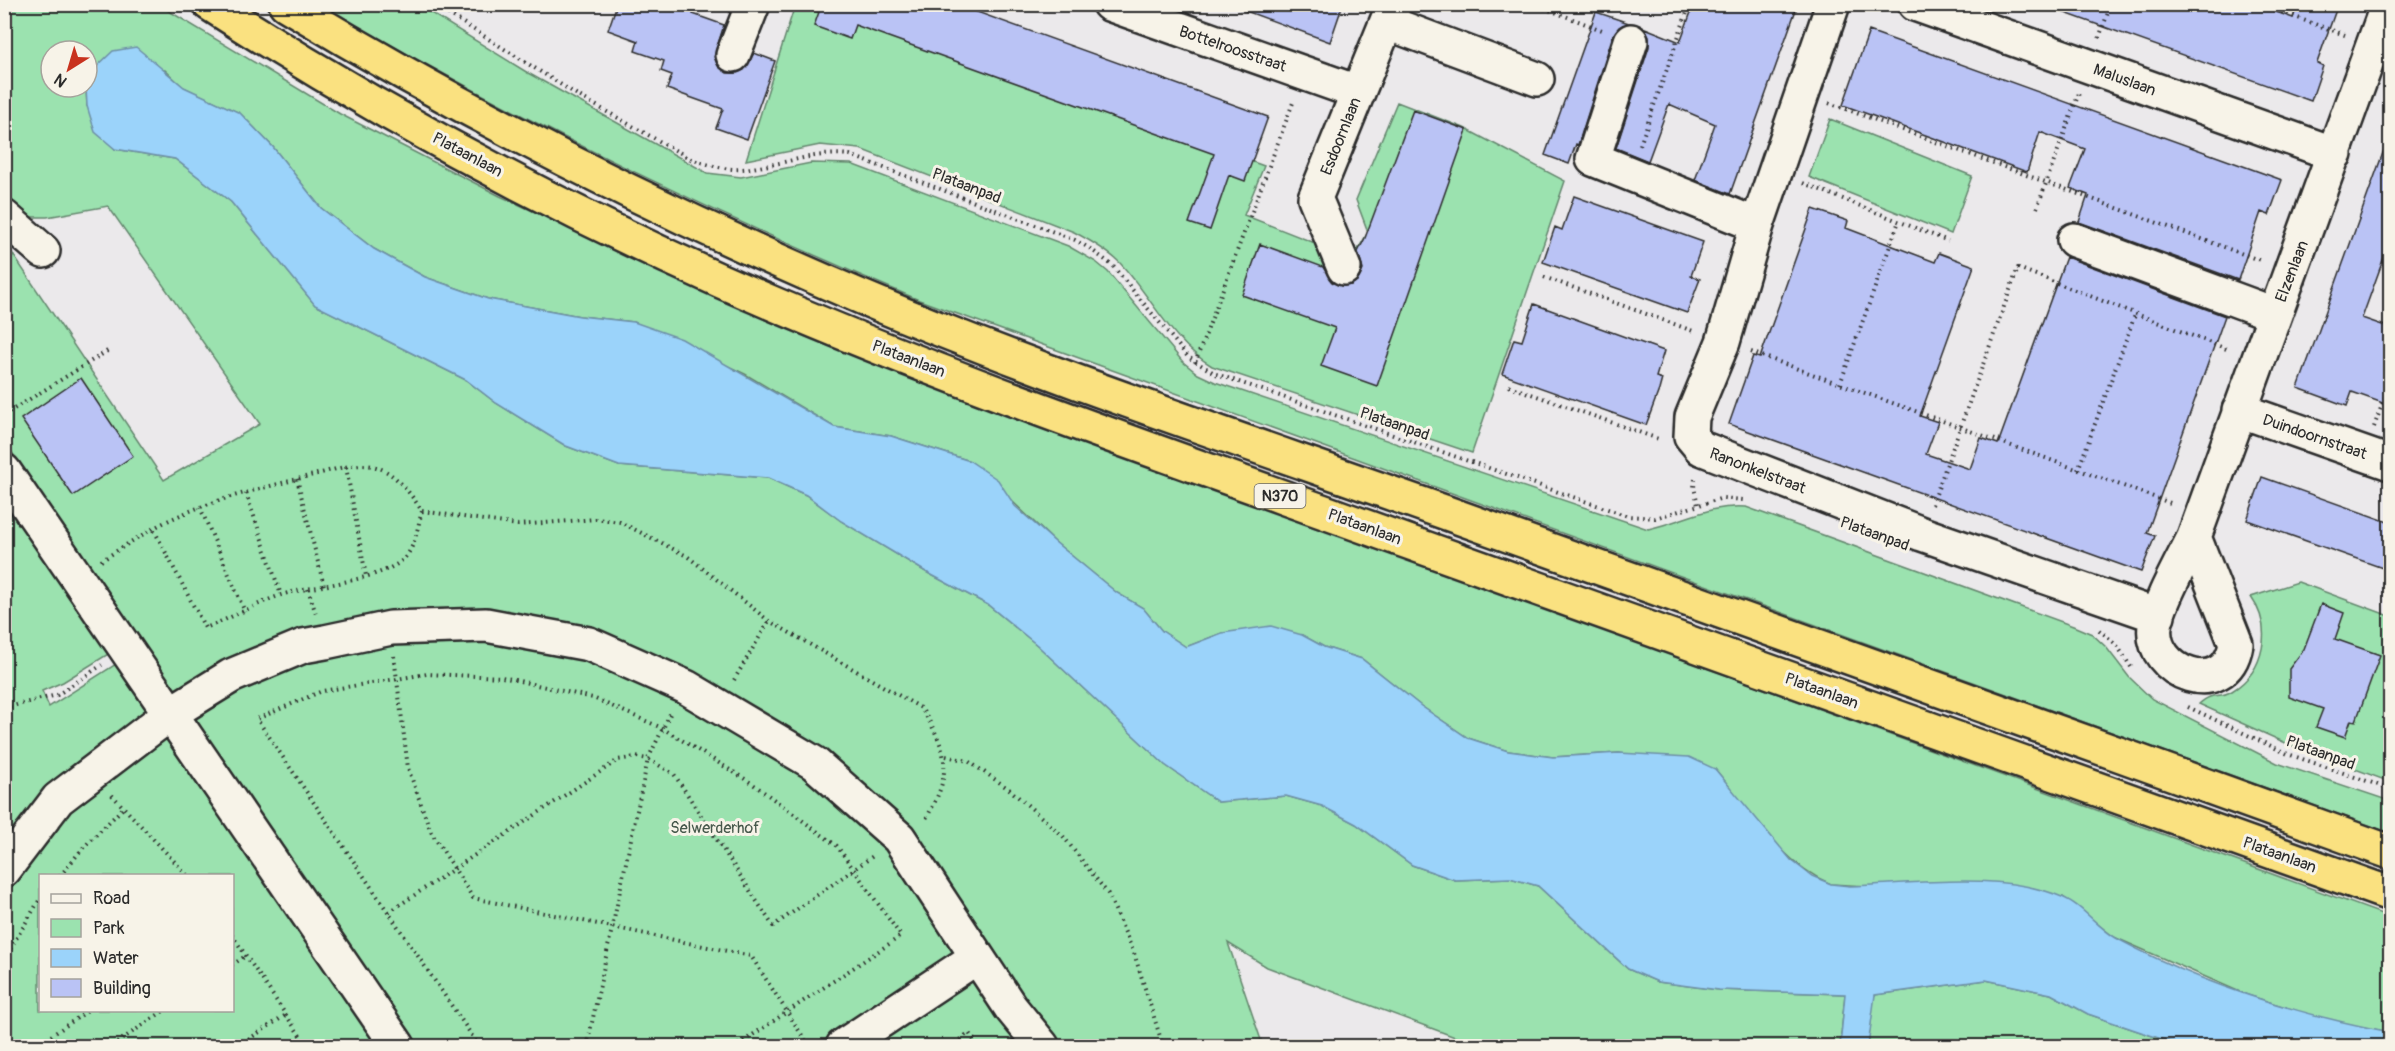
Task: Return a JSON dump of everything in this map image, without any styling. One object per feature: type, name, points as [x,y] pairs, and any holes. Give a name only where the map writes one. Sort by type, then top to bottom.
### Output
[{"type":"highway","name":"Plataanlaan","points":[[210,4],[321,73],[507,175],[718,279],[867,342],[1124,440],[2391,894]]},
{"type":"highway","name":"N370","points":[[286,4],[422,85],[588,173],[727,239],[881,305],[1153,408],[2391,852]]},
{"type":"street","points":[[733,55],[753,4]]},
{"type":"street","name":"Bottelroosstraat","points":[[1109,4],[1357,92]]},
{"type":"street","name":"Ranonkelstraat","points":[[1833,4],[1757,225],[1723,342],[1692,417],[1691,436],[1701,448],[1922,534],[2158,616]]},
{"type":"street","name":"Maluslaan","points":[[1915,4],[2335,154]]},
{"type":"street","name":"Elzenlaan","points":[[2198,526],[2234,635],[2234,654],[2230,662],[2224,670],[2207,677],[2195,676],[2173,667],[2164,658],[2155,638],[2158,616],[2198,526],[2388,4]]},
{"type":"street","points":[[1391,14],[1537,79]]},
{"type":"street","name":"Esdoornlaan","points":[[1344,268],[1315,198],[1391,14]]},
{"type":"street","points":[[1631,41],[1593,159],[1757,225]]},
{"type":"street","points":[[4,217],[43,251]]},
{"type":"street","points":[[2074,240],[2274,314]]},
{"type":"street","name":"Duindoornstraat","points":[[2239,410],[2378,458]]},
{"type":"street","points":[[4,471],[398,1047]]},
{"type":"street","points":[[4,870],[58,800],[171,713],[231,676],[303,646],[391,628],[486,625],[590,644],[686,687],[814,763],[899,838],[1011,1008],[1042,1047]]},
{"type":"street","points":[[843,1047],[977,957]]},
{"type":"path","name":"Plataanpad","points":[[433,4],[579,96],[692,159],[710,166],[744,169],[821,153],[850,154],[1075,240],[1112,266],[1195,363],[1216,374],[1628,516],[1655,518],[1723,498],[1752,501]]},
{"type":"path","points":[[1630,174],[1690,4]]},
{"type":"path","points":[[2037,208],[2111,4]]},
{"type":"path","points":[[2259,4],[2374,45]]},
{"type":"path","points":[[1195,363],[1304,73]]},
{"type":"path","points":[[1802,94],[2291,271]]},
{"type":"path","points":[[1775,171],[1948,241]]},
{"type":"path","points":[[1840,384],[1899,221]]},
{"type":"path","points":[[1922,534],[2018,268],[2257,361]]},
{"type":"path","points":[[1544,277],[2078,470],[2198,526]]},
{"type":"path","points":[[2078,470],[2135,315]]},
{"type":"path","points":[[4,416],[109,350]]},
{"type":"path","points":[[2378,458],[2391,383]]},
{"type":"path","points":[[1509,386],[1658,441],[1691,436]]},
{"type":"path","points":[[76,577],[153,528],[201,507],[346,467],[372,466],[393,476],[408,490],[422,511],[416,535],[407,555],[392,566],[366,576],[281,595],[205,628],[153,528]]},
{"type":"path","points":[[346,467],[366,576]]},
{"type":"path","points":[[297,479],[324,585]]},
{"type":"path","points":[[246,493],[281,595]]},
{"type":"path","points":[[201,507],[245,612]]},
{"type":"path","points":[[718,706],[769,621]]},
{"type":"path","points":[[2093,626],[2116,644],[2139,675]]},
{"type":"path","points":[[391,628],[408,768],[430,832],[473,898],[751,956],[809,1047]]},
{"type":"path","points":[[4,708],[57,694],[125,649]]},
{"type":"path","points":[[479,1047],[257,719],[322,691],[396,677],[427,674],[502,676],[592,698],[662,728],[753,784],[837,846],[901,936],[736,1047]]},
{"type":"path","points":[[587,1047],[648,759],[662,728],[686,687]]},
{"type":"path","name":"Plataanpad","points":[[2178,702],[2288,754],[2391,789]]},
{"type":"path","points":[[946,756],[968,761],[1009,789],[1063,836],[1108,894],[1134,953],[1163,1047]]},
{"type":"path","points":[[90,774],[186,874]]},
{"type":"path","points":[[62,874],[83,848],[124,807]]},
{"type":"path","points":[[4,958],[39,901]]},
{"type":"path","points":[[234,938],[307,1047]]},
{"type":"path","points":[[234,964],[247,955]]},
{"type":"path","points":[[36,1047],[87,1012]]},
{"type":"path","points":[[112,1047],[164,1012]]},
{"type":"path","points":[[238,1047],[286,1015]]},
{"type":"path","points":[[950,1047],[969,1033],[978,1047]]},
{"type":"green space","points":[[816,4],[1264,166],[1244,215],[1353,258],[1368,232],[1356,200],[1397,102],[1464,128],[1565,181],[1472,453],[1212,366],[1185,345],[1173,332],[1120,263],[1110,254],[1074,232],[860,149],[820,145],[746,160],[795,5]]},
{"type":"green space","name":"Selwerderhof","points":[[11,5],[159,5],[340,114],[500,196],[653,266],[1125,456],[2390,917],[2390,1032],[2330,1021],[2247,995],[2114,937],[2063,897],[1831,884],[1813,875],[1781,849],[1753,818],[1715,769],[1619,753],[1553,757],[1508,751],[1468,738],[1421,706],[1362,659],[1324,647],[1302,635],[1222,633],[1186,647],[1162,631],[1143,608],[1117,593],[1055,542],[970,461],[891,436],[834,427],[745,374],[634,322],[580,316],[488,299],[425,277],[374,249],[321,208],[273,147],[240,113],[183,87],[165,70],[99,71],[99,39],[39,39],[39,99],[87,99],[87,106],[115,149],[175,159],[231,202],[315,305],[466,380],[496,403],[566,446],[619,466],[768,478],[806,495],[841,521],[926,572],[988,605],[1037,645],[1165,765],[1218,802],[1286,796],[1322,806],[1356,824],[1412,865],[1455,880],[1510,878],[1538,886],[1628,969],[1658,982],[1719,990],[1845,994],[1840,1046],[1489,1046],[1455,1037],[1267,967],[1228,943],[1263,1046],[5,1046],[5,495],[110,653],[63,682],[42,691],[49,707],[116,664],[171,688],[5,442],[4,241],[164,480],[260,424],[108,206],[47,217],[26,217],[5,202],[4,13]]},
{"type":"green space","points":[[321,5],[418,5],[528,73],[707,173],[741,177],[811,163],[851,164],[1068,246],[1096,262],[1108,272],[1183,362],[1198,374],[1215,382],[1648,529],[1720,508],[1746,507],[2073,626],[2092,634],[2106,647],[2129,677],[2152,699],[2277,763],[2390,801],[2390,833],[919,300],[766,233],[615,162],[466,86]]},
{"type":"green space","points":[[1830,119],[1972,176],[1951,234],[1809,177]]},
{"type":"green space","points":[[2298,582],[2390,616],[2390,782],[2288,744],[2199,704],[2209,697],[2232,691],[2252,672],[2258,661],[2262,648],[2262,622],[2251,597]]},
{"type":"green space","points":[[1986,980],[2051,994],[2088,1014],[2182,1046],[1868,1046],[1874,995]]},
{"type":"water","points":[[136,47],[184,87],[240,113],[273,147],[321,208],[374,249],[425,277],[488,299],[580,316],[634,322],[682,339],[834,427],[891,436],[970,461],[998,480],[1015,506],[1055,542],[1117,593],[1143,608],[1162,631],[1186,647],[1222,633],[1271,626],[1302,635],[1324,647],[1362,659],[1421,706],[1468,738],[1508,751],[1553,757],[1619,753],[1689,757],[1715,769],[1791,860],[1812,876],[1831,884],[1850,886],[1957,881],[2012,884],[2038,889],[2062,897],[2116,938],[2181,970],[2250,996],[2319,1016],[2390,1032],[2390,1046],[2182,1046],[2088,1014],[2051,994],[1986,980],[1875,995],[1868,1046],[1840,1046],[1845,994],[1719,990],[1658,982],[1628,969],[1538,886],[1510,878],[1455,880],[1412,865],[1356,824],[1322,806],[1286,796],[1218,802],[1165,765],[1037,645],[988,605],[926,572],[841,521],[806,495],[768,478],[619,466],[566,446],[496,403],[466,380],[315,305],[231,202],[175,159],[115,149],[95,132],[87,99],[99,99],[99,64],[113,51]]},
{"type":"building","points":[[617,4],[697,4],[693,14],[724,25],[714,57],[718,66],[727,73],[744,70],[754,53],[775,61],[747,139],[716,128],[723,109],[667,89],[672,75],[661,71],[664,61],[635,51],[638,41],[608,30]]},
{"type":"building","points":[[807,4],[955,4],[1268,117],[1245,181],[1229,175],[1210,230],[1189,223],[1214,154],[855,25],[850,39],[814,26],[819,12],[806,8]]},
{"type":"building","points":[[1235,4],[1343,4],[1330,42],[1235,7]]},
{"type":"building","points":[[1694,4],[1798,4],[1730,194],[1695,180],[1715,124],[1669,104],[1648,161],[1616,148],[1649,47],[1649,36],[1645,28],[1680,42]]},
{"type":"building","points":[[2051,4],[2254,4],[2293,18],[2298,4],[2338,4],[2317,63],[2323,66],[2311,101],[2051,8]]},
{"type":"building","points":[[1596,12],[1629,23],[1619,27],[1613,35],[1578,145],[1576,144],[1569,164],[1545,155]]},
{"type":"building","points":[[1869,31],[2282,180],[2269,215],[2261,212],[2238,280],[2079,222],[2088,195],[2070,188],[2085,149],[2040,132],[2027,172],[1843,105]]},
{"type":"building","points":[[1413,110],[1467,130],[1377,386],[1321,366],[1335,328],[1242,295],[1260,244],[1323,267],[1332,282],[1341,286],[1351,285],[1358,280],[1363,270],[1358,252]]},
{"type":"building","points":[[2388,139],[2391,139],[2391,238],[2362,318],[2391,328],[2391,406],[2352,392],[2347,406],[2298,388]]},
{"type":"building","points":[[1574,196],[1703,242],[1691,276],[1700,279],[1687,313],[1543,262],[1555,227],[1562,230]]},
{"type":"building","points":[[1813,209],[1848,221],[1846,228],[1935,262],[1939,253],[1974,266],[1920,416],[1938,422],[1926,454],[1970,469],[1981,438],[1998,444],[2066,257],[2225,316],[2147,533],[2155,536],[2141,572],[1729,424],[1753,356],[1760,358]]},
{"type":"building","points":[[1534,304],[1664,351],[1656,377],[1662,379],[1646,425],[1502,374],[1514,339],[1522,341]]},
{"type":"building","points":[[81,378],[133,456],[73,496],[21,419]]},
{"type":"building","points":[[2262,477],[2391,523],[2391,571],[2247,520]]},
{"type":"building","points":[[2321,604],[2344,613],[2335,639],[2380,655],[2356,721],[2351,720],[2345,737],[2316,727],[2323,709],[2289,697],[2289,669],[2304,649]]}]
